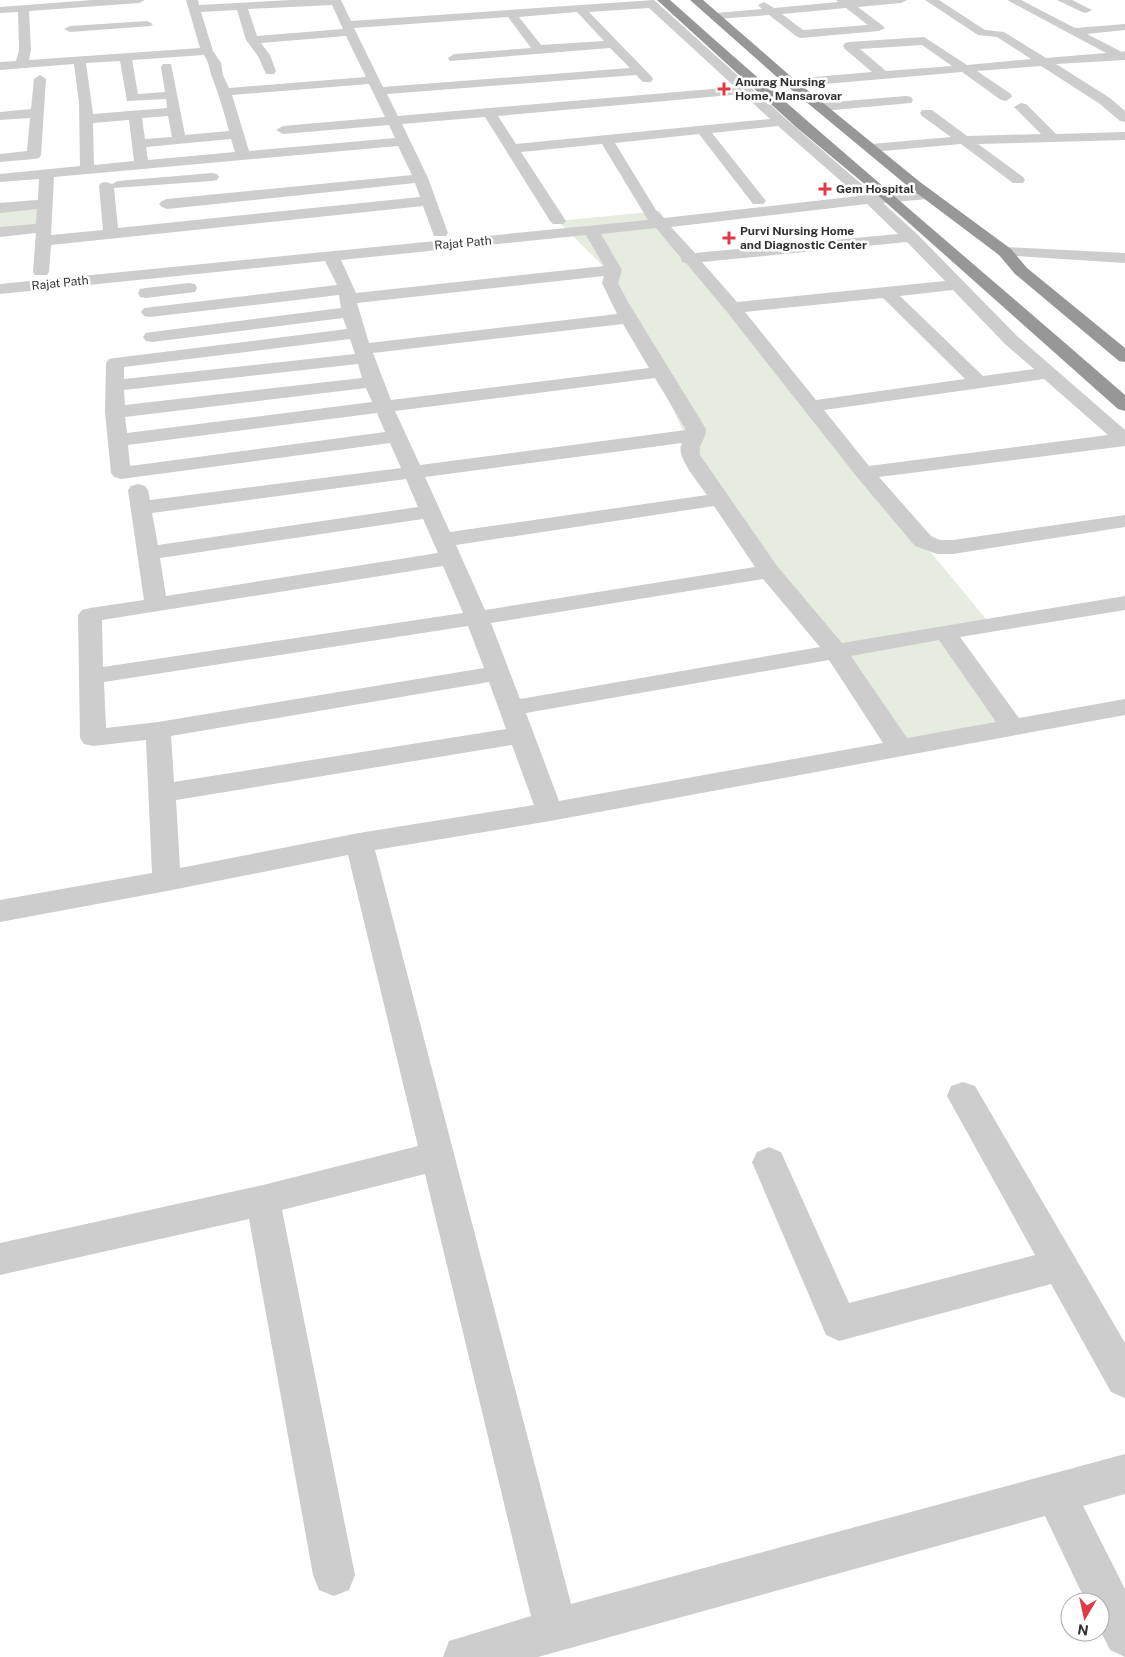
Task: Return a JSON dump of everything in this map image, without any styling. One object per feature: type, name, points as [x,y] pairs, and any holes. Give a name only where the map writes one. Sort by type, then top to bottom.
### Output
[{"type":"highway","points":[[696,0],[791,83],[921,190],[1005,252],[1022,271],[1125,357]]},
{"type":"highway","points":[[654,1],[800,124],[874,194],[1125,405]]},
{"type":"street","points":[[24,14],[110,1],[141,0],[148,27],[152,55]]},
{"type":"street","points":[[243,155],[225,92],[207,51],[193,5],[277,8],[336,0],[361,63],[378,88],[421,178],[440,233]]},
{"type":"street","points":[[757,0],[800,34],[879,28],[845,2]]},
{"type":"street","points":[[716,16],[773,12],[845,2],[901,0]]},
{"type":"street","points":[[930,0],[982,33],[1000,34],[1105,101],[1125,118]]},
{"type":"street","points":[[1013,0],[1124,56]]},
{"type":"street","points":[[1063,0],[1086,10]]},
{"type":"street","points":[[252,40],[290,32],[349,29],[429,20],[580,9],[654,1],[781,122],[874,194],[956,285],[1011,340],[1124,439]]},
{"type":"street","points":[[241,6],[252,40],[268,55],[270,70]]},
{"type":"street","points":[[580,9],[665,98]]},
{"type":"street","points":[[0,10],[43,19]]},
{"type":"street","points":[[22,64],[29,50],[24,14]]},
{"type":"street","points":[[471,84],[452,54],[539,52],[511,14]]},
{"type":"street","points":[[429,20],[439,35]]},
{"type":"street","points":[[1075,31],[1125,26]]},
{"type":"street","points":[[71,34],[148,27]]},
{"type":"street","points":[[883,75],[848,46],[924,41],[1006,97]]},
{"type":"street","points":[[537,49],[613,44]]},
{"type":"street","points":[[125,63],[152,55],[207,51]]},
{"type":"street","points":[[791,83],[1124,56]]},
{"type":"street","points":[[78,60],[76,76],[91,102],[87,119],[88,169]]},
{"type":"street","points":[[0,66],[78,60],[172,66],[171,95],[179,140]]},
{"type":"street","points":[[125,63],[128,99],[171,95]]},
{"type":"street","points":[[196,64],[235,74]]},
{"type":"street","points":[[225,92],[274,95],[471,84],[639,71]]},
{"type":"street","points":[[34,155],[38,113],[35,79],[56,77]]},
{"type":"street","points":[[362,95],[378,88]]},
{"type":"street","points":[[290,151],[280,119],[489,113],[747,90]]},
{"type":"street","points":[[822,107],[906,100]]},
{"type":"street","points":[[1022,107],[1052,137]]},
{"type":"street","points":[[87,119],[175,111]]},
{"type":"street","points":[[0,116],[38,113]]},
{"type":"street","points":[[489,113],[558,221]]},
{"type":"street","points":[[927,113],[1018,180]]},
{"type":"street","points":[[135,115],[141,164]]},
{"type":"street","points":[[512,149],[781,122]]},
{"type":"street","points":[[703,131],[758,201]]},
{"type":"street","points":[[139,144],[238,134]]},
{"type":"street","points":[[871,148],[962,140],[1125,136]]},
{"type":"street","points":[[1102,137],[1114,148]]},
{"type":"street","points":[[606,140],[655,218],[688,259],[732,308],[864,473],[923,541],[937,547],[953,547],[1125,521]]},
{"type":"street","points":[[0,178],[403,141]]},
{"type":"street","points":[[336,146],[348,173]]},
{"type":"street","points":[[70,153],[87,151]]},
{"type":"street","points":[[0,158],[52,154]]},
{"type":"street","points":[[163,228],[169,226],[171,221],[167,204],[165,162]]},
{"type":"street","points":[[167,204],[348,173],[421,178]]},
{"type":"street","points":[[41,272],[47,174]]},
{"type":"street","points":[[89,188],[224,176]]},
{"type":"street","points":[[106,186],[111,234]]},
{"type":"street","points":[[0,208],[45,198],[63,190]]},
{"type":"street","name":"Rajat Path","points":[[0,276],[558,221],[655,218],[921,190]]},
{"type":"street","name":"Rajat Path","points":[[0,289],[142,274],[334,263],[591,230],[758,201],[874,194]]},
{"type":"street","points":[[0,232],[43,235],[111,234],[428,201]]},
{"type":"street","points":[[163,228],[164,244]]},
{"type":"street","points":[[591,230],[614,270],[610,283],[626,318],[662,372],[696,429],[696,435],[689,447],[690,455],[770,571],[836,653],[900,748]]},
{"type":"street","points":[[688,259],[911,237]]},
{"type":"street","points":[[1005,252],[1125,258]]},
{"type":"street","points":[[270,278],[334,263],[349,300],[373,382],[411,472],[477,618],[550,812]]},
{"type":"street","points":[[150,312],[349,300],[614,270]]},
{"type":"street","points":[[1022,271],[1050,272]]},
{"type":"street","points":[[142,274],[150,312],[154,358]]},
{"type":"street","points":[[732,308],[956,285]]},
{"type":"street","points":[[146,293],[204,286]]},
{"type":"street","points":[[888,293],[979,383]]},
{"type":"street","points":[[152,336],[349,300]]},
{"type":"street","points":[[114,386],[362,347],[626,318]]},
{"type":"street","points":[[362,347],[154,358],[115,363],[115,412],[121,473],[396,436]]},
{"type":"street","points":[[118,440],[662,372]]},
{"type":"street","points":[[812,406],[1048,373]]},
{"type":"street","points":[[115,412],[373,382]]},
{"type":"street","points":[[140,508],[696,435]]},
{"type":"street","points":[[864,473],[1124,439]]},
{"type":"street","points":[[135,470],[156,604]]},
{"type":"street","points":[[498,673],[158,730],[94,738],[90,615],[720,499]]},
{"type":"street","points":[[147,553],[430,512]]},
{"type":"street","points":[[92,676],[477,618],[770,571]]},
{"type":"street","points":[[511,708],[836,653],[945,632],[1125,603]]},
{"type":"street","points":[[945,632],[1012,726]]},
{"type":"street","points":[[0,911],[167,881],[359,843],[550,812],[1125,706]]},
{"type":"street","points":[[158,730],[167,881]]},
{"type":"street","points":[[162,793],[521,735]]},
{"type":"street","points":[[359,843],[556,1630]]},
{"type":"street","points":[[963,1096],[1125,1379]]},
{"type":"street","points":[[0,1259],[263,1200],[437,1156]]},
{"type":"street","points":[[769,1162],[839,1323],[1060,1265]]},
{"type":"street","points":[[263,1200],[334,1575]]},
{"type":"street","points":[[465,1657],[556,1630],[1125,1474]]},
{"type":"street","points":[[1056,1494],[1125,1634]]},
{"type":"shaded area","points":[[46,199],[44,226],[0,231],[0,203]]},
{"type":"shaded area","points":[[660,211],[688,259],[991,625],[945,632],[1012,726],[900,748],[774,573],[686,437],[609,272],[558,221]]},
{"type":"place","name":"Anurag Nursing Home, Mansarovar","points":[[724,89]]},
{"type":"place","name":"Gem Hospital","points":[[825,189]]},
{"type":"place","name":"Purvi Nursing Home and Diagnostic Center","points":[[729,238]]}]
